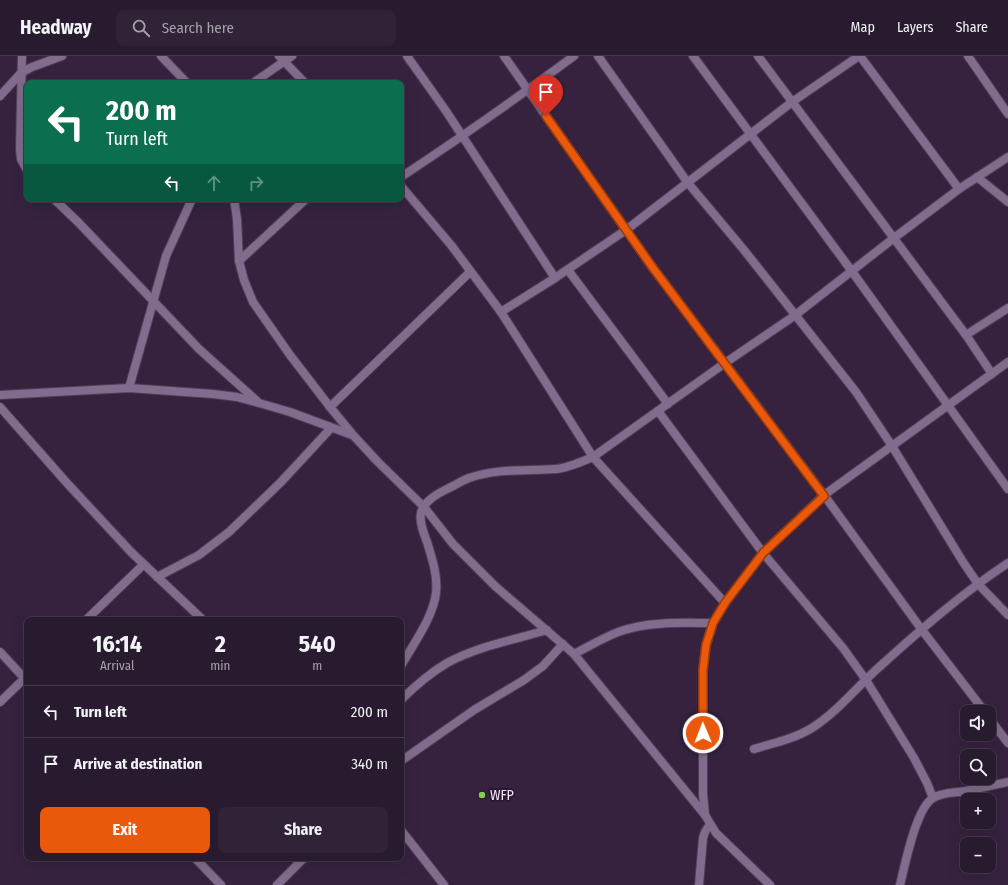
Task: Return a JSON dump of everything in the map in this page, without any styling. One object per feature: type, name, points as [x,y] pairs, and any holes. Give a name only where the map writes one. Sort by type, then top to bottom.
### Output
[{"type":"street","points":[[22,56],[20,149],[21,159],[24,164]]},
{"type":"street","points":[[0,96],[21,73],[32,67],[62,56]]},
{"type":"street","points":[[161,56],[184,80]]},
{"type":"street","points":[[257,80],[282,59],[292,56]]},
{"type":"street","points":[[407,56],[555,278]]},
{"type":"street","points":[[504,56],[626,230],[922,630],[980,705]]},
{"type":"street","points":[[404,175],[462,137],[574,56]]},
{"type":"street","points":[[598,56],[688,183],[744,250],[794,316],[856,392],[892,446],[941,527],[978,584],[1008,615]]},
{"type":"street","points":[[693,56],[851,270],[1008,489]]},
{"type":"street","points":[[758,56],[966,335],[992,374]]},
{"type":"street","points":[[502,312],[568,270],[626,230],[792,102],[859,56],[959,190]]},
{"type":"street","points":[[968,56],[1008,114]]},
{"type":"street","points":[[282,59],[302,80]]},
{"type":"street","points":[[404,660],[428,616],[435,599],[436,591],[434,568],[421,518],[424,507],[428,502],[440,493],[467,479],[485,473],[518,469],[557,469],[579,463],[593,457],[725,362],[794,316],[851,270],[894,238],[977,177],[1008,157]]},
{"type":"street","points":[[977,177],[1008,202]]},
{"type":"street","points":[[404,190],[451,245],[470,272],[502,312],[593,457],[725,603]]},
{"type":"street","points":[[57,202],[199,349],[259,403]]},
{"type":"street","points":[[128,388],[166,256],[191,202]]},
{"type":"street","points":[[234,202],[237,219],[239,261],[244,280],[253,302],[290,355],[330,407],[377,461],[424,507],[453,544],[495,586],[574,654],[705,815],[716,833],[770,885]]},
{"type":"street","points":[[239,261],[303,202]]},
{"type":"street","points":[[568,270],[668,404]]},
{"type":"street","points":[[330,407],[470,272]]},
{"type":"street","points":[[966,335],[1008,308]]},
{"type":"street","points":[[705,815],[703,804],[703,670],[706,645],[713,623],[725,603],[763,553],[824,496],[1008,362]]},
{"type":"street","points":[[0,395],[128,388],[213,394],[236,397],[290,412],[353,435]]},
{"type":"street","points":[[0,407],[66,482],[143,565],[200,617]]},
{"type":"street","points":[[658,411],[763,553],[843,648],[866,680],[914,758],[933,798]]},
{"type":"street","points":[[157,577],[199,555],[229,532],[281,482],[331,428]]},
{"type":"street","points":[[754,749],[791,738],[827,717],[922,630],[978,584],[1008,563]]},
{"type":"street","points":[[89,617],[143,565]]},
{"type":"street","points":[[574,654],[616,632],[636,627],[670,624],[713,623]]},
{"type":"street","points":[[404,697],[420,682],[434,672],[463,656],[481,648],[547,630]]},
{"type":"street","points":[[404,759],[474,710],[524,680],[544,666],[563,644]]},
{"type":"street","points":[[0,652],[24,676]]},
{"type":"street","points":[[0,702],[24,680]]},
{"type":"street","points":[[996,727],[1008,743]]},
{"type":"street","points":[[900,885],[918,820],[924,808],[933,798],[948,793],[1008,782],[1008,791]]},
{"type":"street","points":[[699,885],[703,838],[710,824]]},
{"type":"street","points":[[404,834],[444,885]]},
{"type":"street","points":[[198,861],[221,885]]},
{"type":"street","points":[[277,885],[301,861]]},
{"type":"place","name":"WFP","points":[[482,795]]},
{"type":"route","points":[[546,116],[653,268],[824,496],[763,553],[725,603],[713,623],[706,645],[703,670],[703,733]]}]
